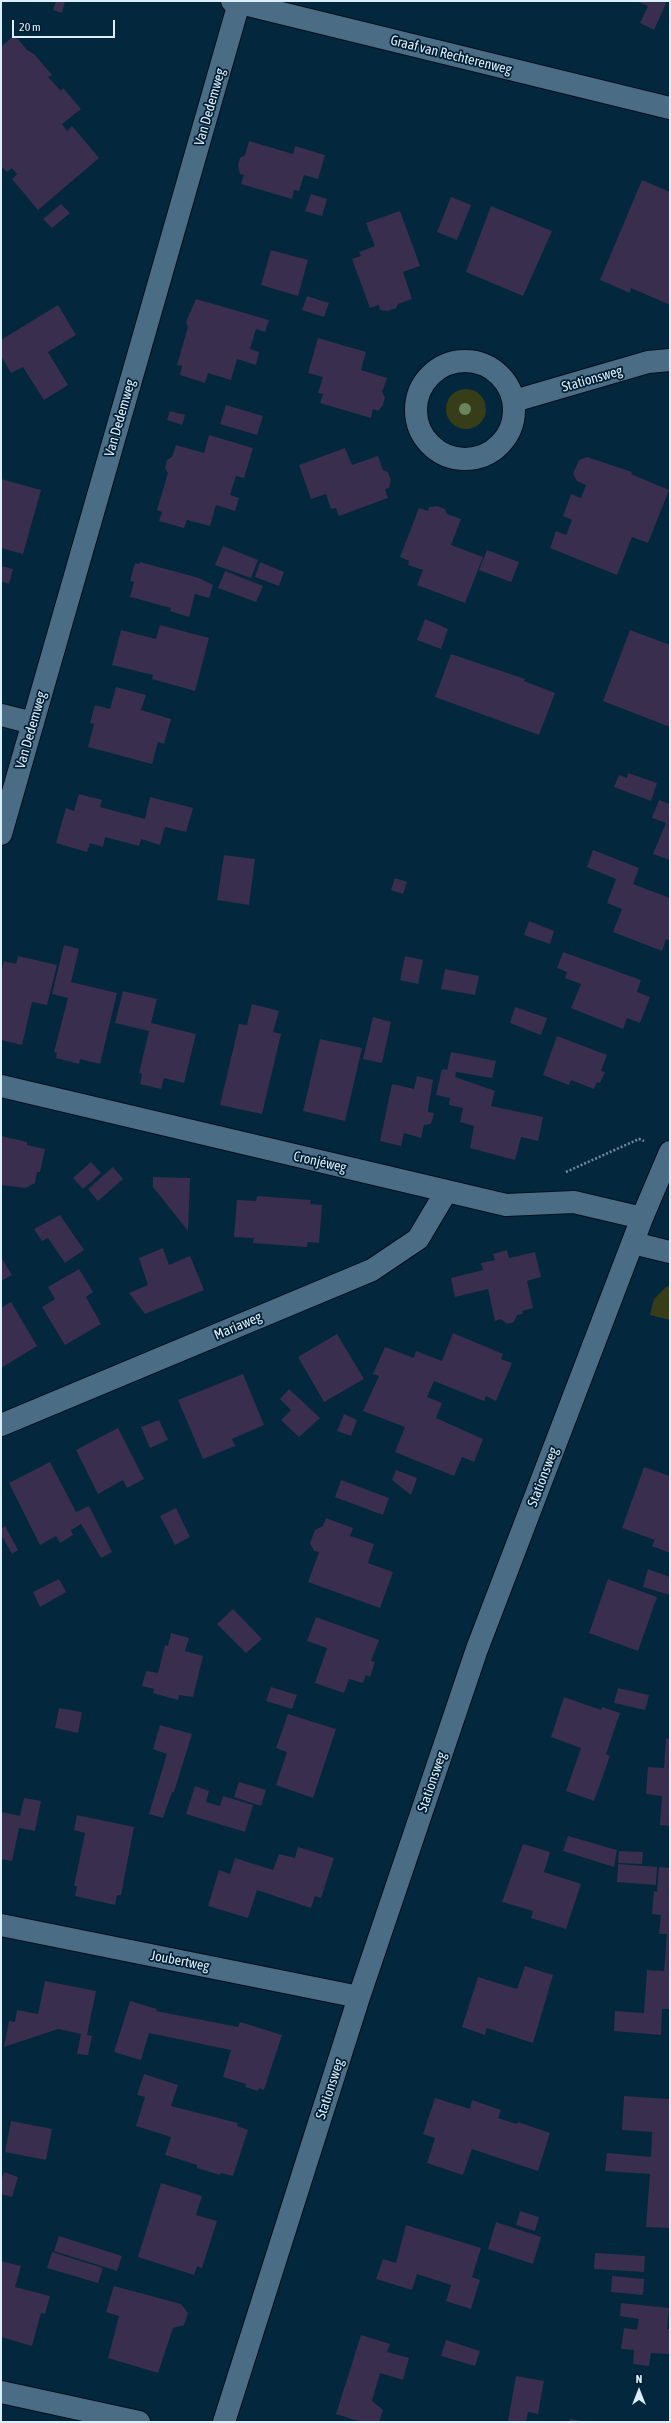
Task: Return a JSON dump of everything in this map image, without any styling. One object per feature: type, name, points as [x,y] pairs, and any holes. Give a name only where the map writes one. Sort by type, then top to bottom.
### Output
[{"type":"street","name":"Graaf van Rechterenweg","points":[[236,2],[670,108]]},
{"type":"street","name":"Van Dedemweg","points":[[1,834],[236,2]]},
{"type":"street","points":[[469,360],[485,364],[499,373],[509,386],[514,401],[514,418],[509,433],[499,446],[485,455],[469,459],[453,457],[438,451],[426,440],[418,425],[416,409],[418,393],[426,379],[438,368],[453,361],[469,360]]},
{"type":"street","name":"Stationsweg","points":[[514,401],[648,362],[670,360]]},
{"type":"street","points":[[1,715],[32,723]]},
{"type":"street","name":"Cronjéweg","points":[[1,1086],[506,1205],[574,1202],[642,1218]]},
{"type":"street","name":"Stationsweg","points":[[224,2422],[359,1997],[477,1649],[633,1243],[642,1218],[661,1148]]},
{"type":"street","name":"Mariaweg","points":[[1,1425],[372,1270],[418,1240],[446,1192]]},
{"type":"street","points":[[633,1243],[670,1252]]},
{"type":"street","name":"Joubertweg","points":[[1,1925],[359,1997]]},
{"type":"street","points":[[1,2392],[138,2422]]},
{"type":"path","points":[[563,1173],[639,1139],[661,1148]]},
{"type":"green space","points":[[470,389],[477,392],[483,398],[486,409],[485,417],[477,426],[470,429],[462,429],[455,426],[447,417],[446,405],[449,398],[458,390]]},
{"type":"green space","points":[[670,1286],[670,1320],[650,1315],[654,1299],[666,1287]]},
{"type":"building","points":[[56,1],[65,1],[62,13],[53,10]]},
{"type":"building","points":[[636,1],[667,1],[654,30],[640,23],[648,6]]},
{"type":"building","points":[[12,37],[18,39],[27,50],[34,54],[52,75],[48,77],[61,91],[63,88],[81,109],[62,124],[67,131],[72,126],[99,158],[38,210],[12,179],[17,174],[12,168],[7,172],[1,166],[1,47]]},
{"type":"building","points":[[249,141],[293,154],[295,146],[325,155],[318,179],[304,175],[299,191],[294,190],[292,199],[241,184],[244,175],[240,174],[238,166],[240,158],[245,155]]},
{"type":"building","points":[[642,180],[670,192],[670,305],[631,288],[630,293],[600,280]]},
{"type":"building","points":[[311,194],[327,199],[322,216],[305,211]]},
{"type":"building","points":[[451,197],[471,205],[457,240],[437,232]]},
{"type":"building","points":[[61,204],[70,213],[52,228],[43,219]]},
{"type":"building","points":[[491,206],[552,231],[523,296],[466,272]]},
{"type":"building","points":[[400,211],[420,266],[403,272],[412,299],[398,304],[396,308],[388,311],[380,310],[379,305],[370,308],[352,259],[361,256],[359,252],[375,246],[366,223]]},
{"type":"building","points":[[271,250],[308,260],[298,296],[261,285]]},
{"type":"building","points":[[307,296],[329,303],[324,317],[302,310]]},
{"type":"building","points":[[196,299],[269,320],[265,332],[256,329],[250,349],[259,352],[256,365],[237,359],[231,380],[208,373],[205,383],[180,375],[182,366],[177,365],[188,327],[186,322]]},
{"type":"building","points":[[58,305],[76,335],[48,352],[68,385],[44,400],[23,367],[11,373],[1,356],[1,340]]},
{"type":"building","points":[[318,338],[366,352],[361,370],[387,378],[382,392],[385,397],[383,405],[378,411],[373,409],[371,418],[320,403],[323,394],[318,393],[323,377],[308,373]]},
{"type":"building","points":[[226,405],[263,416],[257,435],[220,424]]},
{"type":"building","points":[[170,411],[185,415],[182,425],[167,420]]},
{"type":"building","points":[[209,435],[253,448],[244,478],[236,476],[230,495],[239,498],[235,511],[216,505],[210,526],[187,520],[184,528],[159,521],[162,512],[157,510],[168,473],[165,468],[167,460],[172,457],[176,445],[204,453]]},
{"type":"building","points":[[345,448],[352,465],[378,456],[383,470],[388,472],[391,480],[389,488],[385,489],[388,498],[339,516],[336,508],[331,509],[326,494],[311,499],[299,465]]},
{"type":"building","points":[[587,457],[632,472],[631,474],[669,490],[648,543],[632,537],[617,575],[550,548],[556,531],[566,535],[572,520],[563,516],[571,494],[581,498],[586,485],[577,481],[573,474],[579,460]]},
{"type":"building","points":[[1,479],[41,490],[23,554],[1,548]]},
{"type":"building","points":[[437,506],[445,509],[447,514],[461,519],[451,545],[483,557],[465,603],[417,585],[423,570],[408,565],[409,561],[400,557],[419,508],[428,511],[429,507]]},
{"type":"building","points":[[223,546],[258,560],[251,578],[215,565]]},
{"type":"building","points":[[487,550],[519,562],[511,582],[479,570]]},
{"type":"building","points":[[140,562],[199,578],[213,585],[209,598],[195,594],[189,617],[170,611],[171,608],[130,597],[134,582],[130,581],[135,563],[139,564]]},
{"type":"building","points":[[260,562],[284,572],[279,586],[255,577]]},
{"type":"building","points":[[1,566],[13,569],[9,584],[1,581]]},
{"type":"building","points":[[225,571],[263,586],[256,602],[218,588]]},
{"type":"building","points":[[425,619],[448,629],[441,649],[417,640]]},
{"type":"building","points":[[160,625],[209,638],[195,691],[152,679],[153,675],[112,665],[121,630],[156,639]]},
{"type":"building","points":[[630,630],[670,645],[670,727],[603,701]]},
{"type":"building","points":[[451,654],[525,679],[524,681],[555,693],[539,735],[435,697]]},
{"type":"building","points":[[116,687],[146,695],[141,710],[171,719],[164,744],[158,742],[152,764],[88,747],[94,724],[90,723],[95,705],[110,709]]},
{"type":"building","points":[[628,773],[657,783],[651,801],[614,787],[619,775],[627,778]]},
{"type":"building","points":[[79,794],[102,800],[100,807],[145,819],[150,797],[193,808],[186,832],[165,827],[160,845],[141,839],[139,846],[105,837],[103,847],[90,843],[87,852],[56,843],[66,808],[74,811]]},
{"type":"building","points":[[659,800],[670,804],[670,860],[653,854],[666,823],[652,818]]},
{"type":"building","points":[[593,850],[639,868],[633,884],[670,898],[670,941],[666,939],[662,951],[613,932],[622,909],[607,903],[616,879],[587,867]]},
{"type":"building","points":[[224,855],[255,859],[249,905],[217,900]]},
{"type":"building","points":[[395,878],[407,882],[403,894],[391,890]]},
{"type":"building","points":[[529,921],[554,931],[550,944],[524,935]]},
{"type":"building","points":[[64,945],[79,949],[71,982],[117,993],[100,1064],[80,1059],[79,1064],[56,1058],[57,1053],[54,1052],[68,998],[52,994]]},
{"type":"building","points":[[563,952],[641,980],[637,992],[650,997],[640,1023],[627,1018],[623,1029],[571,1008],[581,984],[565,978],[567,972],[557,968]]},
{"type":"building","points":[[18,956],[57,965],[47,1005],[32,1002],[22,1045],[1,1040],[1,973],[4,961],[16,964]]},
{"type":"building","points":[[405,956],[423,960],[418,984],[400,980]]},
{"type":"building","points":[[445,969],[479,976],[475,995],[441,989]]},
{"type":"building","points":[[123,991],[157,999],[151,1023],[196,1034],[184,1083],[164,1078],[161,1089],[140,1084],[142,1074],[139,1073],[149,1031],[115,1023]]},
{"type":"building","points":[[252,1004],[279,1011],[273,1032],[281,1034],[262,1114],[220,1105],[239,1024],[247,1025]]},
{"type":"building","points":[[515,1007],[547,1018],[541,1035],[510,1023]]},
{"type":"building","points":[[373,1017],[391,1022],[382,1063],[363,1059]]},
{"type":"building","points":[[557,1036],[607,1055],[601,1071],[605,1072],[600,1083],[597,1082],[594,1089],[571,1080],[569,1085],[543,1075]]},
{"type":"building","points":[[320,1039],[362,1048],[345,1121],[303,1111]]},
{"type":"building","points":[[451,1052],[496,1061],[492,1078],[451,1071],[456,1072],[455,1077],[495,1091],[491,1106],[543,1117],[538,1141],[521,1137],[515,1160],[470,1148],[474,1126],[460,1122],[463,1108],[449,1105],[450,1098],[436,1095],[442,1069],[447,1070]]},
{"type":"building","points":[[417,1076],[433,1080],[428,1109],[428,1112],[434,1113],[431,1124],[424,1125],[421,1138],[404,1133],[401,1146],[380,1141],[392,1084],[414,1089]]},
{"type":"building","points":[[1,1136],[27,1142],[27,1145],[45,1149],[40,1172],[37,1172],[35,1183],[26,1188],[1,1185]]},
{"type":"building","points":[[91,1162],[101,1173],[83,1189],[73,1178]]},
{"type":"building","points":[[113,1167],[123,1179],[98,1201],[88,1189]]},
{"type":"building","points":[[153,1177],[190,1178],[188,1231],[153,1187]]},
{"type":"building","points":[[257,1196],[311,1200],[310,1204],[322,1205],[319,1243],[308,1242],[307,1247],[253,1243],[254,1238],[234,1237],[237,1200],[256,1201]]},
{"type":"building","points":[[60,1215],[84,1250],[65,1263],[48,1238],[42,1241],[34,1229]]},
{"type":"building","points":[[163,1248],[169,1265],[190,1256],[204,1290],[145,1314],[129,1293],[148,1285],[139,1258]]},
{"type":"building","points":[[507,1250],[509,1258],[535,1252],[541,1277],[527,1281],[533,1308],[522,1311],[523,1314],[517,1315],[514,1322],[507,1324],[501,1319],[495,1321],[488,1289],[455,1297],[451,1278],[483,1270],[481,1263],[495,1260],[493,1254]]},
{"type":"building","points":[[1,1257],[12,1275],[1,1281]]},
{"type":"building","points":[[79,1269],[93,1292],[86,1297],[101,1324],[65,1345],[42,1307],[55,1299],[48,1287]]},
{"type":"building","points":[[11,1302],[37,1346],[1,1368],[1,1308]]},
{"type":"building","points":[[453,1333],[503,1354],[501,1359],[512,1363],[496,1401],[486,1396],[484,1401],[434,1381],[427,1397],[442,1403],[436,1418],[483,1439],[474,1462],[462,1457],[454,1476],[395,1452],[405,1427],[363,1411],[379,1376],[373,1374],[385,1347],[414,1358],[416,1351],[442,1361]]},
{"type":"building","points":[[337,1334],[364,1379],[324,1402],[298,1357]]},
{"type":"building","points":[[243,1374],[264,1425],[232,1439],[235,1446],[203,1459],[178,1400]]},
{"type":"building","points":[[289,1389],[320,1418],[299,1437],[281,1420],[291,1410],[280,1399]]},
{"type":"building","points":[[344,1414],[357,1420],[351,1436],[337,1431]]},
{"type":"building","points":[[159,1420],[168,1440],[150,1448],[141,1427]]},
{"type":"building","points":[[118,1428],[144,1479],[127,1488],[123,1480],[98,1494],[76,1450]]},
{"type":"building","points":[[50,1462],[76,1512],[89,1506],[112,1552],[101,1558],[81,1524],[71,1530],[73,1535],[60,1543],[56,1536],[40,1545],[9,1483]]},
{"type":"building","points":[[644,1467],[670,1476],[670,1553],[652,1546],[655,1540],[622,1528]]},
{"type":"building","points":[[396,1470],[417,1478],[411,1495],[392,1480]]},
{"type":"building","points":[[341,1480],[389,1498],[383,1515],[335,1497]]},
{"type":"building","points":[[176,1508],[190,1537],[175,1545],[160,1516]]},
{"type":"building","points":[[326,1518],[353,1528],[350,1536],[374,1544],[368,1563],[393,1572],[380,1608],[308,1582],[319,1552],[314,1551],[310,1543],[315,1530],[323,1526]]},
{"type":"building","points":[[5,1526],[18,1550],[12,1554],[3,1538],[1,1538],[1,1529]]},
{"type":"building","points":[[648,1569],[670,1577],[670,1595],[643,1587]]},
{"type":"building","points":[[59,1579],[66,1592],[40,1607],[33,1592]]},
{"type":"building","points":[[608,1579],[657,1597],[638,1651],[589,1633]]},
{"type":"building","points":[[233,1609],[262,1639],[246,1653],[217,1624]]},
{"type":"building","points":[[316,1617],[379,1640],[371,1661],[375,1662],[370,1677],[366,1675],[363,1683],[349,1679],[344,1693],[315,1683],[327,1648],[307,1641]]},
{"type":"building","points":[[171,1633],[189,1638],[185,1651],[203,1656],[193,1697],[179,1695],[178,1700],[153,1693],[154,1689],[142,1686],[146,1671],[158,1673],[165,1645],[168,1646]]},
{"type":"building","points":[[271,1687],[297,1695],[292,1709],[266,1701]]},
{"type":"building","points":[[618,1688],[649,1695],[645,1710],[614,1703]]},
{"type":"building","points":[[564,1697],[601,1710],[602,1707],[620,1713],[606,1754],[610,1756],[594,1801],[566,1791],[581,1748],[551,1737]]},
{"type":"building","points":[[59,1708],[82,1712],[78,1733],[55,1728]]},
{"type":"building","points":[[288,1714],[336,1729],[313,1798],[276,1785],[287,1752],[276,1748]]},
{"type":"building","points":[[160,1725],[192,1734],[174,1792],[172,1792],[163,1818],[149,1814],[167,1754],[153,1749]]},
{"type":"building","points":[[666,1738],[670,1739],[670,1826],[660,1825],[662,1796],[646,1794],[648,1767],[664,1768]]},
{"type":"building","points":[[239,1782],[266,1790],[261,1806],[234,1797]]},
{"type":"building","points":[[195,1786],[209,1791],[206,1802],[220,1806],[223,1796],[253,1805],[245,1832],[186,1814]]},
{"type":"building","points":[[24,1798],[41,1801],[35,1831],[19,1828],[12,1861],[1,1859],[1,1812],[20,1816]]},
{"type":"building","points":[[77,1815],[134,1827],[121,1895],[117,1895],[115,1905],[75,1896],[77,1886],[74,1886],[85,1833],[74,1830]]},
{"type":"building","points":[[568,1836],[617,1850],[614,1867],[563,1851]]},
{"type":"building","points":[[523,1844],[550,1852],[544,1872],[581,1884],[566,1929],[531,1918],[533,1911],[502,1902]]},
{"type":"building","points":[[298,1847],[334,1858],[321,1898],[315,1896],[311,1908],[257,1890],[248,1918],[208,1906],[219,1870],[230,1874],[235,1858],[273,1870],[279,1854],[295,1858]]},
{"type":"building","points":[[619,1851],[643,1852],[642,1864],[618,1863]]},
{"type":"building","points":[[618,1864],[657,1867],[656,1885],[617,1882]]},
{"type":"building","points":[[659,1867],[670,1868],[670,2009],[662,2009],[661,2035],[614,2031],[615,2011],[644,2013],[647,1970],[664,1971],[667,1934],[659,1934],[661,1915],[652,1914],[654,1891],[657,1892]]},
{"type":"building","points":[[525,1966],[553,1975],[533,2043],[487,2028],[485,2035],[462,2027],[478,1977],[517,1989]]},
{"type":"building","points":[[45,1981],[96,1991],[87,2035],[92,2036],[88,2055],[77,2054],[81,2034],[58,2029],[4,2047],[9,2021],[15,2022],[17,2010],[38,2014]]},
{"type":"building","points":[[130,2001],[157,2009],[156,2011],[238,2027],[240,2022],[282,2035],[264,2090],[259,2088],[258,2091],[245,2087],[246,2084],[223,2077],[231,2050],[149,2033],[141,2060],[114,2052]]},
{"type":"building","points":[[144,2074],[178,2085],[171,2106],[238,2123],[237,2126],[248,2130],[233,2176],[221,2173],[220,2175],[197,2168],[197,2165],[165,2155],[171,2137],[136,2126],[145,2097],[137,2095]]},
{"type":"building","points":[[624,2096],[670,2099],[670,2228],[646,2227],[650,2174],[605,2171],[607,2153],[651,2157],[652,2132],[622,2130]]},
{"type":"building","points":[[435,2098],[470,2109],[472,2100],[501,2110],[498,2118],[517,2124],[518,2122],[550,2133],[538,2171],[472,2149],[463,2175],[427,2163],[435,2138],[423,2134]]},
{"type":"building","points":[[11,2121],[52,2129],[46,2160],[5,2152]]},
{"type":"building","points":[[4,2172],[18,2177],[12,2197],[1,2194],[1,2181]]},
{"type":"building","points":[[161,2183],[202,2196],[196,2215],[217,2221],[202,2268],[197,2266],[194,2275],[138,2257]]},
{"type":"building","points":[[520,2211],[539,2217],[535,2231],[516,2225]]},
{"type":"building","points":[[496,2222],[541,2237],[533,2264],[488,2249]]},
{"type":"building","points":[[406,2225],[481,2248],[472,2277],[480,2280],[471,2309],[446,2301],[451,2285],[417,2274],[412,2290],[376,2279],[383,2259],[396,2263]]},
{"type":"building","points":[[59,2236],[122,2256],[117,2271],[54,2251]]},
{"type":"building","points":[[52,2252],[103,2268],[98,2283],[47,2268]]},
{"type":"building","points":[[595,2253],[645,2256],[644,2272],[594,2269]]},
{"type":"building","points":[[1,2261],[21,2266],[15,2287],[50,2296],[45,2314],[41,2313],[32,2346],[1,2337]]},
{"type":"building","points":[[612,2276],[644,2279],[643,2295],[611,2292]]},
{"type":"building","points":[[114,2286],[181,2304],[188,2313],[184,2325],[173,2328],[158,2373],[108,2358],[119,2316],[106,2312]]},
{"type":"building","points":[[621,2303],[669,2308],[667,2329],[670,2329],[669,2354],[651,2353],[649,2366],[633,2364],[634,2350],[621,2349],[624,2328],[637,2330],[639,2319],[620,2316]]},
{"type":"building","points":[[361,2335],[390,2344],[387,2352],[409,2358],[403,2380],[380,2373],[372,2401],[383,2410],[379,2422],[361,2422],[336,2414]]},
{"type":"building","points":[[446,2340],[480,2351],[475,2366],[441,2356]]},
{"type":"building","points":[[516,2376],[544,2381],[538,2414],[528,2412],[526,2422],[508,2422]]},
{"type":"building","points":[[570,2419],[582,2421],[582,2422],[569,2422]]}]
